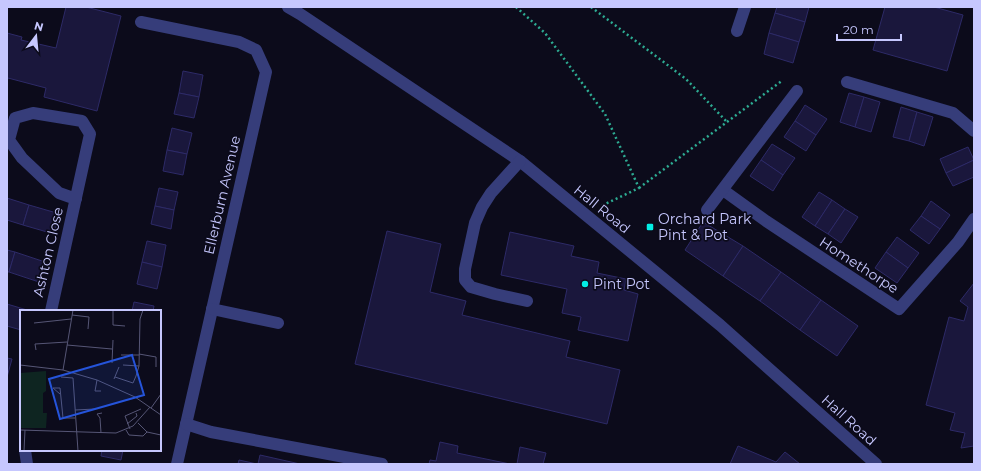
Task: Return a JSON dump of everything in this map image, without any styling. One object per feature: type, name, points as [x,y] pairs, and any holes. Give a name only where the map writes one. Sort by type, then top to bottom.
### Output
[{"type":"street","name":"Hall Road","points":[[288,7],[520,161],[720,325],[876,464]]},
{"type":"street","points":[[737,31],[745,7]]},
{"type":"street","name":"Ellerburn Avenue","points":[[141,22],[239,42],[256,50],[266,72],[177,464]]},
{"type":"street","points":[[847,82],[953,112],[974,131]]},
{"type":"street","points":[[707,210],[797,91]]},
{"type":"street","name":"Ashton Close","points":[[51,310],[76,200],[90,134],[82,121],[32,113],[15,118],[9,140],[22,158],[59,193],[76,200]]},
{"type":"street","points":[[520,161],[490,193],[482,207],[475,223],[465,269],[465,280],[471,287],[527,301]]},
{"type":"street","name":"Homethorpe","points":[[723,190],[766,221],[899,309],[958,242],[974,219]]},
{"type":"street","points":[[212,309],[278,323]]},
{"type":"street","points":[[186,424],[211,432],[382,464]]},
{"type":"street","points":[[25,451],[27,464]]},
{"type":"path","points":[[516,7],[545,33],[605,114],[639,188]]},
{"type":"path","points":[[591,7],[686,79],[727,122]]},
{"type":"path","points":[[584,214],[639,188],[783,80]]},
{"type":"building","points":[[66,7],[86,7],[121,16],[97,111],[44,97],[46,88],[8,78],[7,82],[7,33],[22,37],[21,40],[56,48]]},
{"type":"building","points":[[777,7],[809,7],[805,22],[775,13]]},
{"type":"building","points":[[885,7],[934,7],[963,15],[947,71],[873,50]]},
{"type":"building","points":[[775,13],[805,22],[799,42],[769,33]]},
{"type":"building","points":[[769,33],[799,42],[793,63],[764,54]]},
{"type":"building","points":[[183,71],[203,75],[199,97],[179,93]]},
{"type":"building","points":[[179,93],[199,97],[194,118],[174,114]]},
{"type":"building","points":[[849,93],[864,97],[855,127],[840,122]]},
{"type":"building","points":[[864,97],[880,102],[871,132],[855,127]]},
{"type":"building","points":[[805,105],[827,119],[816,135],[795,121]]},
{"type":"building","points":[[901,107],[917,112],[909,141],[893,137]]},
{"type":"building","points":[[917,112],[933,117],[924,146],[909,141]]},
{"type":"building","points":[[795,121],[816,135],[806,151],[784,137]]},
{"type":"building","points":[[172,128],[192,133],[187,154],[167,150]]},
{"type":"building","points":[[772,144],[795,158],[783,175],[761,160]]},
{"type":"building","points":[[968,147],[974,160],[946,173],[940,159]]},
{"type":"building","points":[[167,150],[187,154],[183,175],[163,171]]},
{"type":"building","points":[[761,160],[783,175],[773,191],[750,176]]},
{"type":"building","points":[[974,160],[974,177],[953,186],[946,173]]},
{"type":"building","points":[[159,188],[178,192],[174,210],[155,206]]},
{"type":"building","points":[[819,192],[832,200],[815,226],[802,217]]},
{"type":"building","points":[[7,198],[29,205],[23,225],[7,220]]},
{"type":"building","points":[[832,200],[845,209],[828,234],[815,226]]},
{"type":"building","points":[[931,201],[950,215],[940,229],[921,216]]},
{"type":"building","points":[[29,205],[60,214],[54,234],[23,225]]},
{"type":"building","points":[[155,206],[174,210],[171,229],[151,224]]},
{"type":"building","points":[[845,209],[858,217],[841,243],[828,234]]},
{"type":"building","points":[[921,216],[940,229],[929,244],[910,230]]},
{"type":"building","points":[[703,222],[743,246],[723,276],[685,250]]},
{"type":"building","points":[[387,231],[441,244],[430,292],[466,301],[462,315],[570,341],[566,357],[620,370],[607,424],[355,364]]},
{"type":"building","name":"Pint Pot","points":[[510,232],[574,246],[571,256],[599,262],[597,273],[626,279],[624,290],[638,294],[628,341],[578,330],[581,317],[562,313],[567,289],[501,275]]},
{"type":"building","points":[[897,237],[919,253],[908,268],[886,252]]},
{"type":"building","points":[[147,241],[166,245],[162,267],[142,262]]},
{"type":"building","points":[[743,246],[781,272],[760,301],[723,276]]},
{"type":"building","points":[[7,250],[15,252],[9,272],[7,272]]},
{"type":"building","points":[[15,252],[45,262],[39,282],[9,272]]},
{"type":"building","points":[[886,252],[908,268],[897,283],[875,268]]},
{"type":"building","points":[[142,262],[162,267],[157,289],[137,284]]},
{"type":"building","points":[[781,272],[821,300],[800,330],[760,301]]},
{"type":"building","points":[[974,283],[974,446],[961,448],[965,433],[950,430],[955,413],[926,405],[949,317],[964,321],[968,307],[960,301]]},
{"type":"building","points":[[821,300],[858,326],[837,356],[800,330]]},
{"type":"building","points":[[134,302],[154,306],[153,310],[132,310]]},
{"type":"building","points":[[7,304],[27,310],[20,310],[20,330],[7,326]]},
{"type":"building","points":[[7,358],[12,359],[7,377]]},
{"type":"building","points":[[440,442],[458,446],[457,453],[510,464],[429,464],[430,460],[436,461]]},
{"type":"building","points":[[738,446],[776,462],[785,452],[800,464],[730,464]]},
{"type":"building","points":[[520,447],[546,453],[543,464],[517,464]]},
{"type":"building","points":[[102,451],[123,451],[121,460],[101,456]]},
{"type":"building","points":[[260,455],[300,464],[258,464]]},
{"type":"building","points":[[239,460],[257,464],[238,464]]},
{"type":"place","name":"Orchard Park Pint & Pot","points":[[650,227]]},
{"type":"place","name":"Pint Pot","points":[[585,284]]}]
